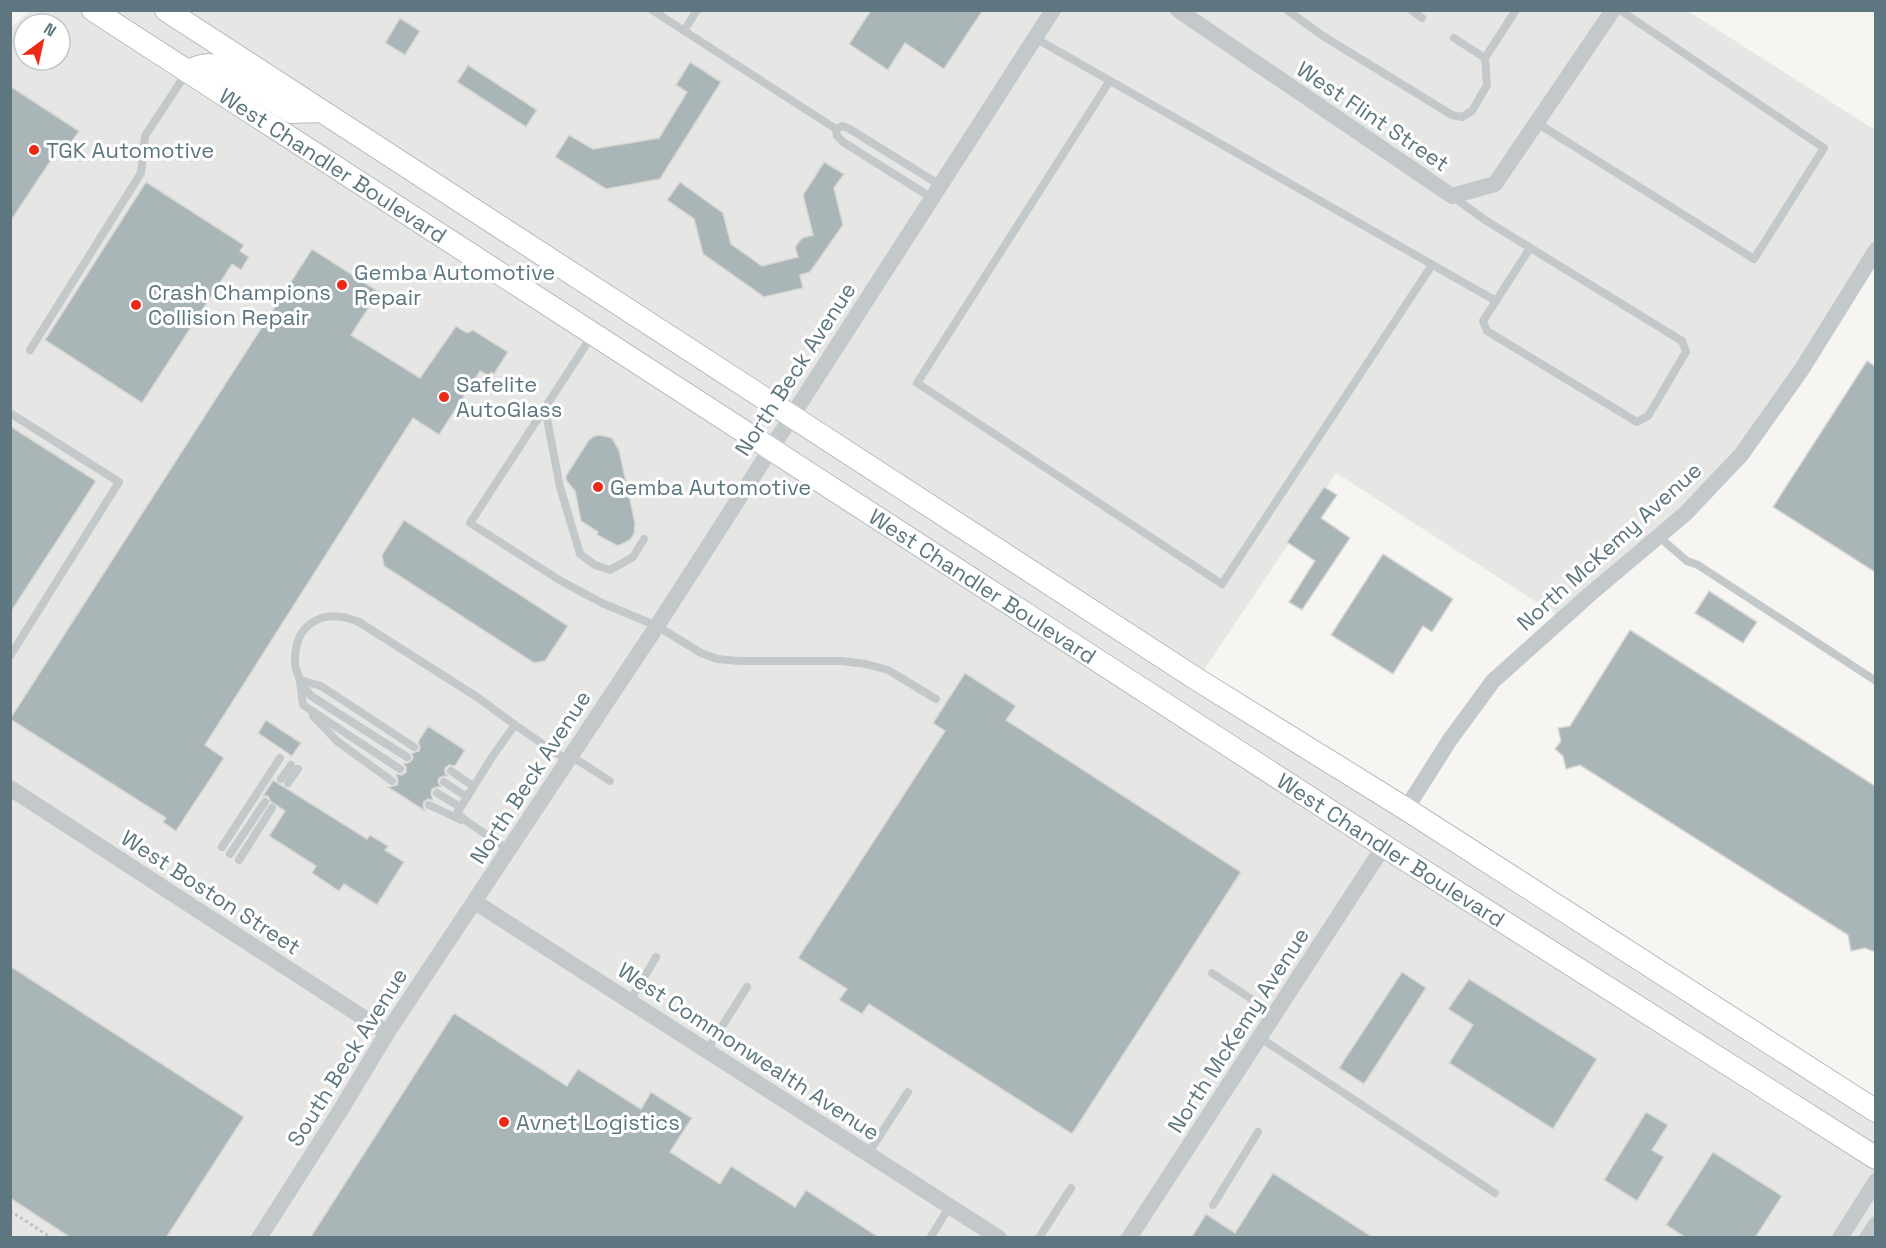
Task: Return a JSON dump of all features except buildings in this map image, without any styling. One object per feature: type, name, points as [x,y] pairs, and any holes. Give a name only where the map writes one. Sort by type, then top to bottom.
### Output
[{"type":"main road","name":"West Chandler Boulevard","points":[[93,10],[1384,846],[1875,1158]]},
{"type":"main road","name":"West Chandler Boulevard","points":[[166,10],[1198,680],[1406,809],[1875,1112]]},
{"type":"main road","points":[[187,71],[211,65],[227,71],[291,112],[321,111]]},
{"type":"street","name":"North Beck Avenue","points":[[475,902],[657,626],[1053,10]]},
{"type":"street","name":"West Flint Street","points":[[1178,10],[1452,196],[1495,184],[1613,10]]},
{"type":"street","name":"North McKemy Avenue","points":[[1406,809],[1449,741],[1493,681],[1685,514],[1741,455],[1802,369],[1873,259]]},
{"type":"street","name":"West Boston Street","points":[[10,788],[387,1033]]},
{"type":"street","name":"North McKemy Avenue","points":[[1129,1238],[1384,846]]},
{"type":"street","name":"South Beck Avenue","points":[[259,1238],[387,1033],[475,902]]},
{"type":"street","name":"West Commonwealth Avenue","points":[[475,902],[999,1238]]},
{"type":"street","points":[[1840,1238],[1875,1181]]},
{"type":"street","points":[[1867,1238],[1875,1224]]},
{"type":"lane","points":[[684,31],[697,10]]},
{"type":"lane","points":[[1287,10],[1332,42],[1452,115],[1462,117],[1472,111],[1487,85],[1485,58],[1514,13],[1503,10]]},
{"type":"lane","points":[[1411,10],[1422,18]]},
{"type":"lane","points":[[1537,123],[1754,259],[1824,148],[1620,10]]},
{"type":"lane","points":[[656,12],[837,129]]},
{"type":"lane","points":[[1035,38],[1496,301]]},
{"type":"lane","points":[[1454,38],[1485,58]]},
{"type":"lane","points":[[30,350],[141,173],[145,136],[187,71]]},
{"type":"lane","points":[[1109,82],[916,383],[1222,584],[1432,265]]},
{"type":"lane","points":[[837,129],[842,126],[848,128],[936,192]]},
{"type":"lane","points":[[837,129],[837,136],[843,142],[936,192]]},
{"type":"lane","points":[[1452,196],[1485,220],[1682,341],[1686,352],[1648,416],[1637,422],[1487,331],[1483,321],[1530,248]]},
{"type":"lane","points":[[593,334],[471,523],[561,581],[602,603],[657,626],[701,653],[717,659],[842,661],[866,664],[888,670],[936,699]]},
{"type":"lane","points":[[544,408],[560,487],[580,554],[595,565],[610,570],[633,556],[644,539]]},
{"type":"lane","points":[[10,413],[119,482],[10,656]]},
{"type":"lane","points":[[1658,536],[1687,561],[1698,565],[1875,681]]},
{"type":"lane","points":[[392,781],[338,742],[303,705],[300,680],[295,665],[298,642],[303,629],[314,621],[327,616],[347,617],[359,622],[477,697],[515,725],[610,781]]},
{"type":"lane","points":[[300,680],[321,686],[414,747]]},
{"type":"lane","points":[[300,680],[311,696],[407,757]]},
{"type":"lane","points":[[303,705],[400,769]]},
{"type":"lane","points":[[468,823],[457,813],[515,725]]},
{"type":"lane","points":[[222,847],[280,758]]},
{"type":"lane","points":[[285,781],[295,767]]},
{"type":"lane","points":[[451,771],[473,786]]},
{"type":"lane","points":[[444,782],[467,797]]},
{"type":"lane","points":[[437,793],[460,807]]},
{"type":"lane","points":[[230,854],[269,805],[239,860]]},
{"type":"lane","points":[[429,805],[468,823],[509,850]]},
{"type":"lane","points":[[630,1001],[656,957]]},
{"type":"lane","points":[[1212,973],[1274,1014]]},
{"type":"lane","points":[[707,1050],[747,987]]},
{"type":"lane","points":[[1259,1037],[1495,1193]]},
{"type":"lane","points":[[868,1154],[908,1092]]},
{"type":"lane","points":[[1213,1205],[1258,1132]]},
{"type":"lane","points":[[1039,1238],[1071,1188]]},
{"type":"lane","points":[[930,1238],[950,1206]]},
{"type":"path","points":[[10,1211],[52,1238]]},
{"type":"shaded area","points":[[31,10],[1688,11],[1875,130],[1875,250],[1741,455],[1563,619],[1336,473],[1198,679],[1875,1112],[1875,1237],[11,1237],[10,29],[12,27],[12,72],[72,72],[72,12],[29,12]]},
{"type":"place","name":"TGK Automotive","points":[[34,150]]},
{"type":"place","name":"Gemba Automotive Repair","points":[[342,285]]},
{"type":"place","name":"Crash Champions Collision Repair","points":[[136,305]]},
{"type":"place","name":"Safelite AutoGlass","points":[[444,397]]},
{"type":"place","name":"Gemba Automotive","points":[[598,487]]},
{"type":"place","name":"Avnet Logistics","points":[[504,1122]]}]
